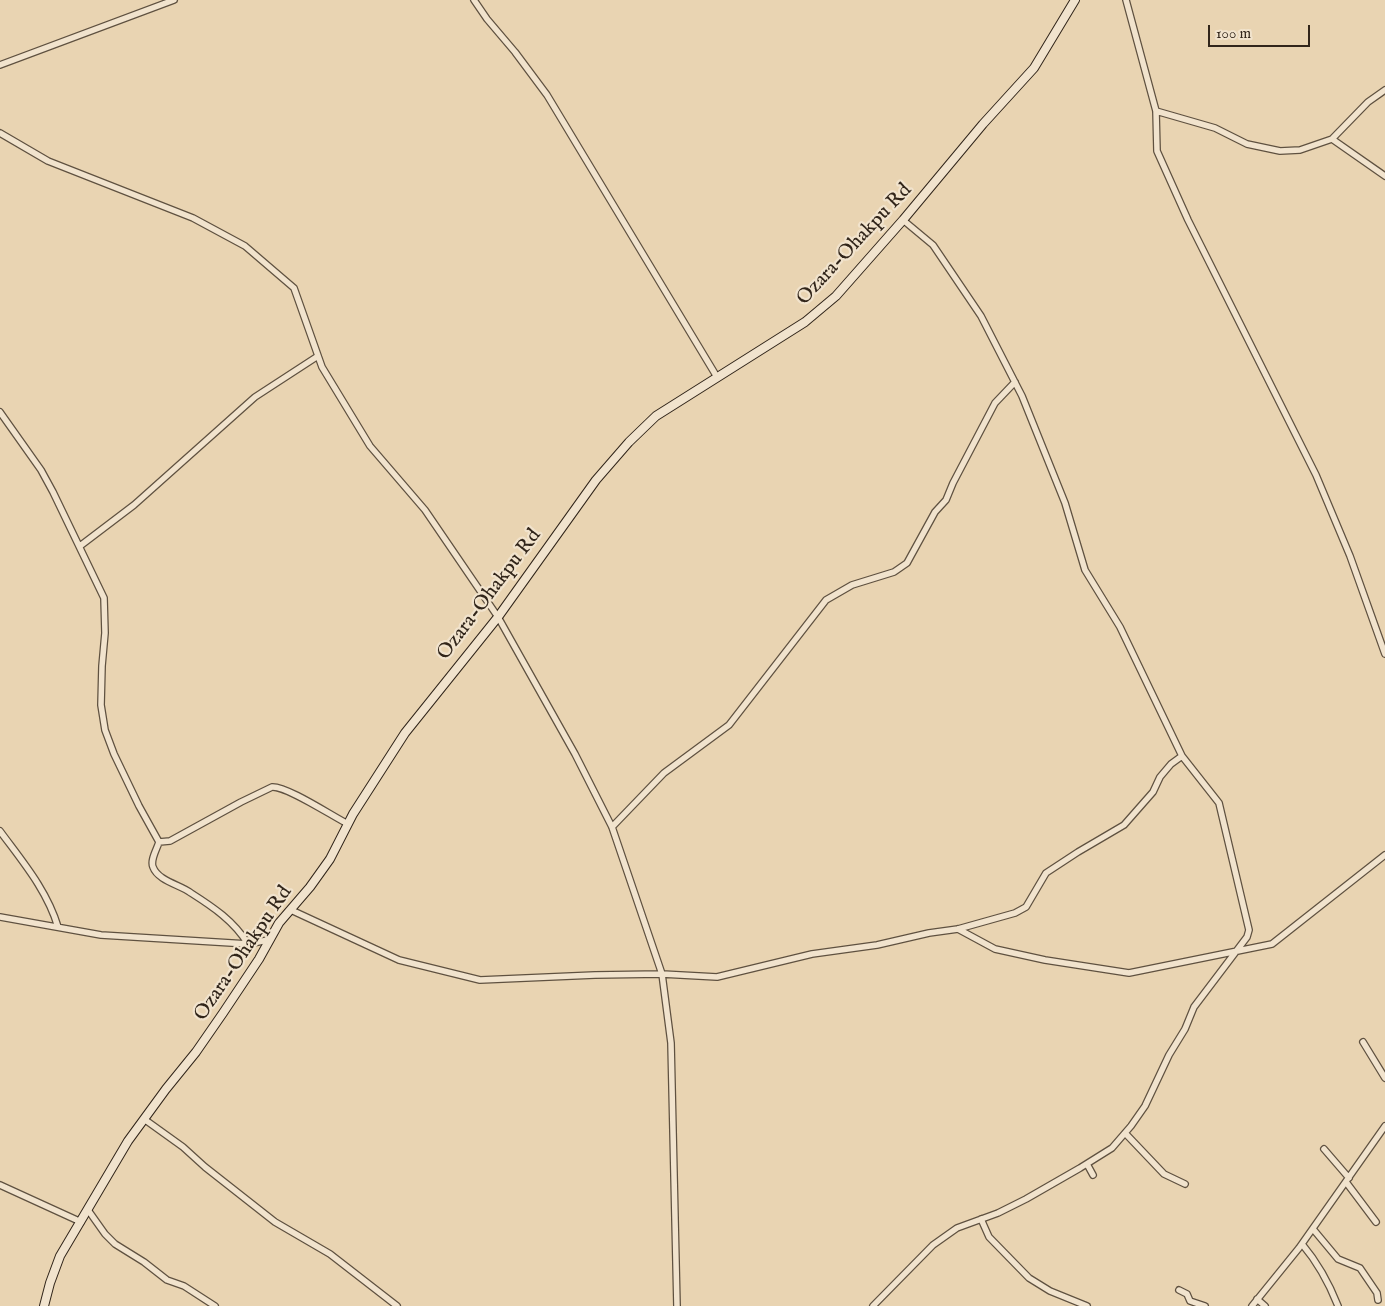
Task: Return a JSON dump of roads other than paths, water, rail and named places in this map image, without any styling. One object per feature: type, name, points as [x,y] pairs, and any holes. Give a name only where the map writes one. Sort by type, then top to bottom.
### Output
[{"type":"main road","name":"Ozara-Ohakpu Rd","points":[[44,1306],[60,1256],[128,1141],[196,1052],[259,959],[279,923],[310,887],[330,859],[348,824],[405,733],[498,617],[596,480],[628,442],[656,416],[805,322],[836,296],[903,220],[983,124],[1034,68],[1075,0]]},
{"type":"street","points":[[0,65],[174,0]]},
{"type":"street","points":[[474,0],[486,19],[516,52],[547,95],[717,377]]},
{"type":"street","points":[[1126,0],[1156,111],[1157,151],[1188,220],[1316,475],[1350,556],[1385,654]]},
{"type":"street","points":[[1156,111],[1215,128],[1248,144],[1280,151],[1300,150],[1332,139],[1368,102],[1385,90]]},
{"type":"street","points":[[0,134],[48,161],[193,218],[245,246],[294,288],[322,367],[370,446],[424,510],[498,617],[575,754],[612,827],[662,974],[671,1042],[677,1306]]},
{"type":"street","points":[[1332,139],[1385,176]]},
{"type":"street","points":[[873,1306],[932,1245],[957,1228],[1026,1199],[1112,1148],[1146,1106],[1169,1055],[1185,1029],[1194,1007],[1247,937],[1248,930],[1219,803],[1182,756],[1120,627],[1085,570],[1065,503],[1022,396],[981,316],[933,244],[903,220]]},
{"type":"street","points":[[80,546],[134,505],[255,397],[318,356]]},
{"type":"street","points":[[612,827],[664,773],[728,725],[826,600],[852,585],[894,572],[907,563],[935,512],[946,500],[995,404],[1015,382]]},
{"type":"street","points":[[0,412],[41,470],[104,598],[105,633],[101,705],[105,730],[114,754],[139,806],[159,842]]},
{"type":"street","points":[[291,910],[399,960],[480,980],[662,974],[717,977],[812,954],[877,945],[929,933],[958,929],[1015,913],[1026,907],[1046,873],[1124,825],[1153,792],[1160,776],[1182,756]]},
{"type":"street","points":[[159,842],[170,841],[240,802],[272,787],[289,792],[348,824]]},
{"type":"street","points":[[0,831],[44,892],[58,927]]},
{"type":"street","points":[[159,842],[152,860],[153,868],[161,876],[189,891],[225,917],[240,931],[248,944]]},
{"type":"street","points":[[958,929],[995,949],[1045,960],[1129,972],[1272,944],[1385,855]]},
{"type":"street","points":[[0,917],[101,935],[248,944],[268,940]]},
{"type":"street","points":[[1363,1042],[1385,1078]]},
{"type":"street","points":[[144,1118],[183,1147],[205,1167],[275,1222],[330,1254],[398,1306]]},
{"type":"street","points":[[1252,1306],[1302,1244],[1384,1131]]},
{"type":"street","points":[[1125,1133],[1164,1174],[1185,1184]]},
{"type":"street","points":[[1324,1149],[1348,1180],[1376,1222]]},
{"type":"street","points":[[1087,1164],[1093,1175]]},
{"type":"street","points":[[0,1185],[81,1222]]},
{"type":"street","points":[[88,1210],[105,1234],[115,1244],[144,1262],[167,1280],[184,1286],[215,1306]]},
{"type":"street","points":[[981,1219],[989,1237],[1029,1278],[1050,1291],[1086,1306]]},
{"type":"street","points":[[1313,1229],[1338,1259],[1360,1268],[1377,1293],[1378,1300]]},
{"type":"street","points":[[1302,1244],[1324,1274],[1338,1306]]},
{"type":"street","points":[[1179,1290],[1187,1294],[1190,1301],[1205,1306]]},
{"type":"street","points":[[1257,1299],[1265,1306]]}]
